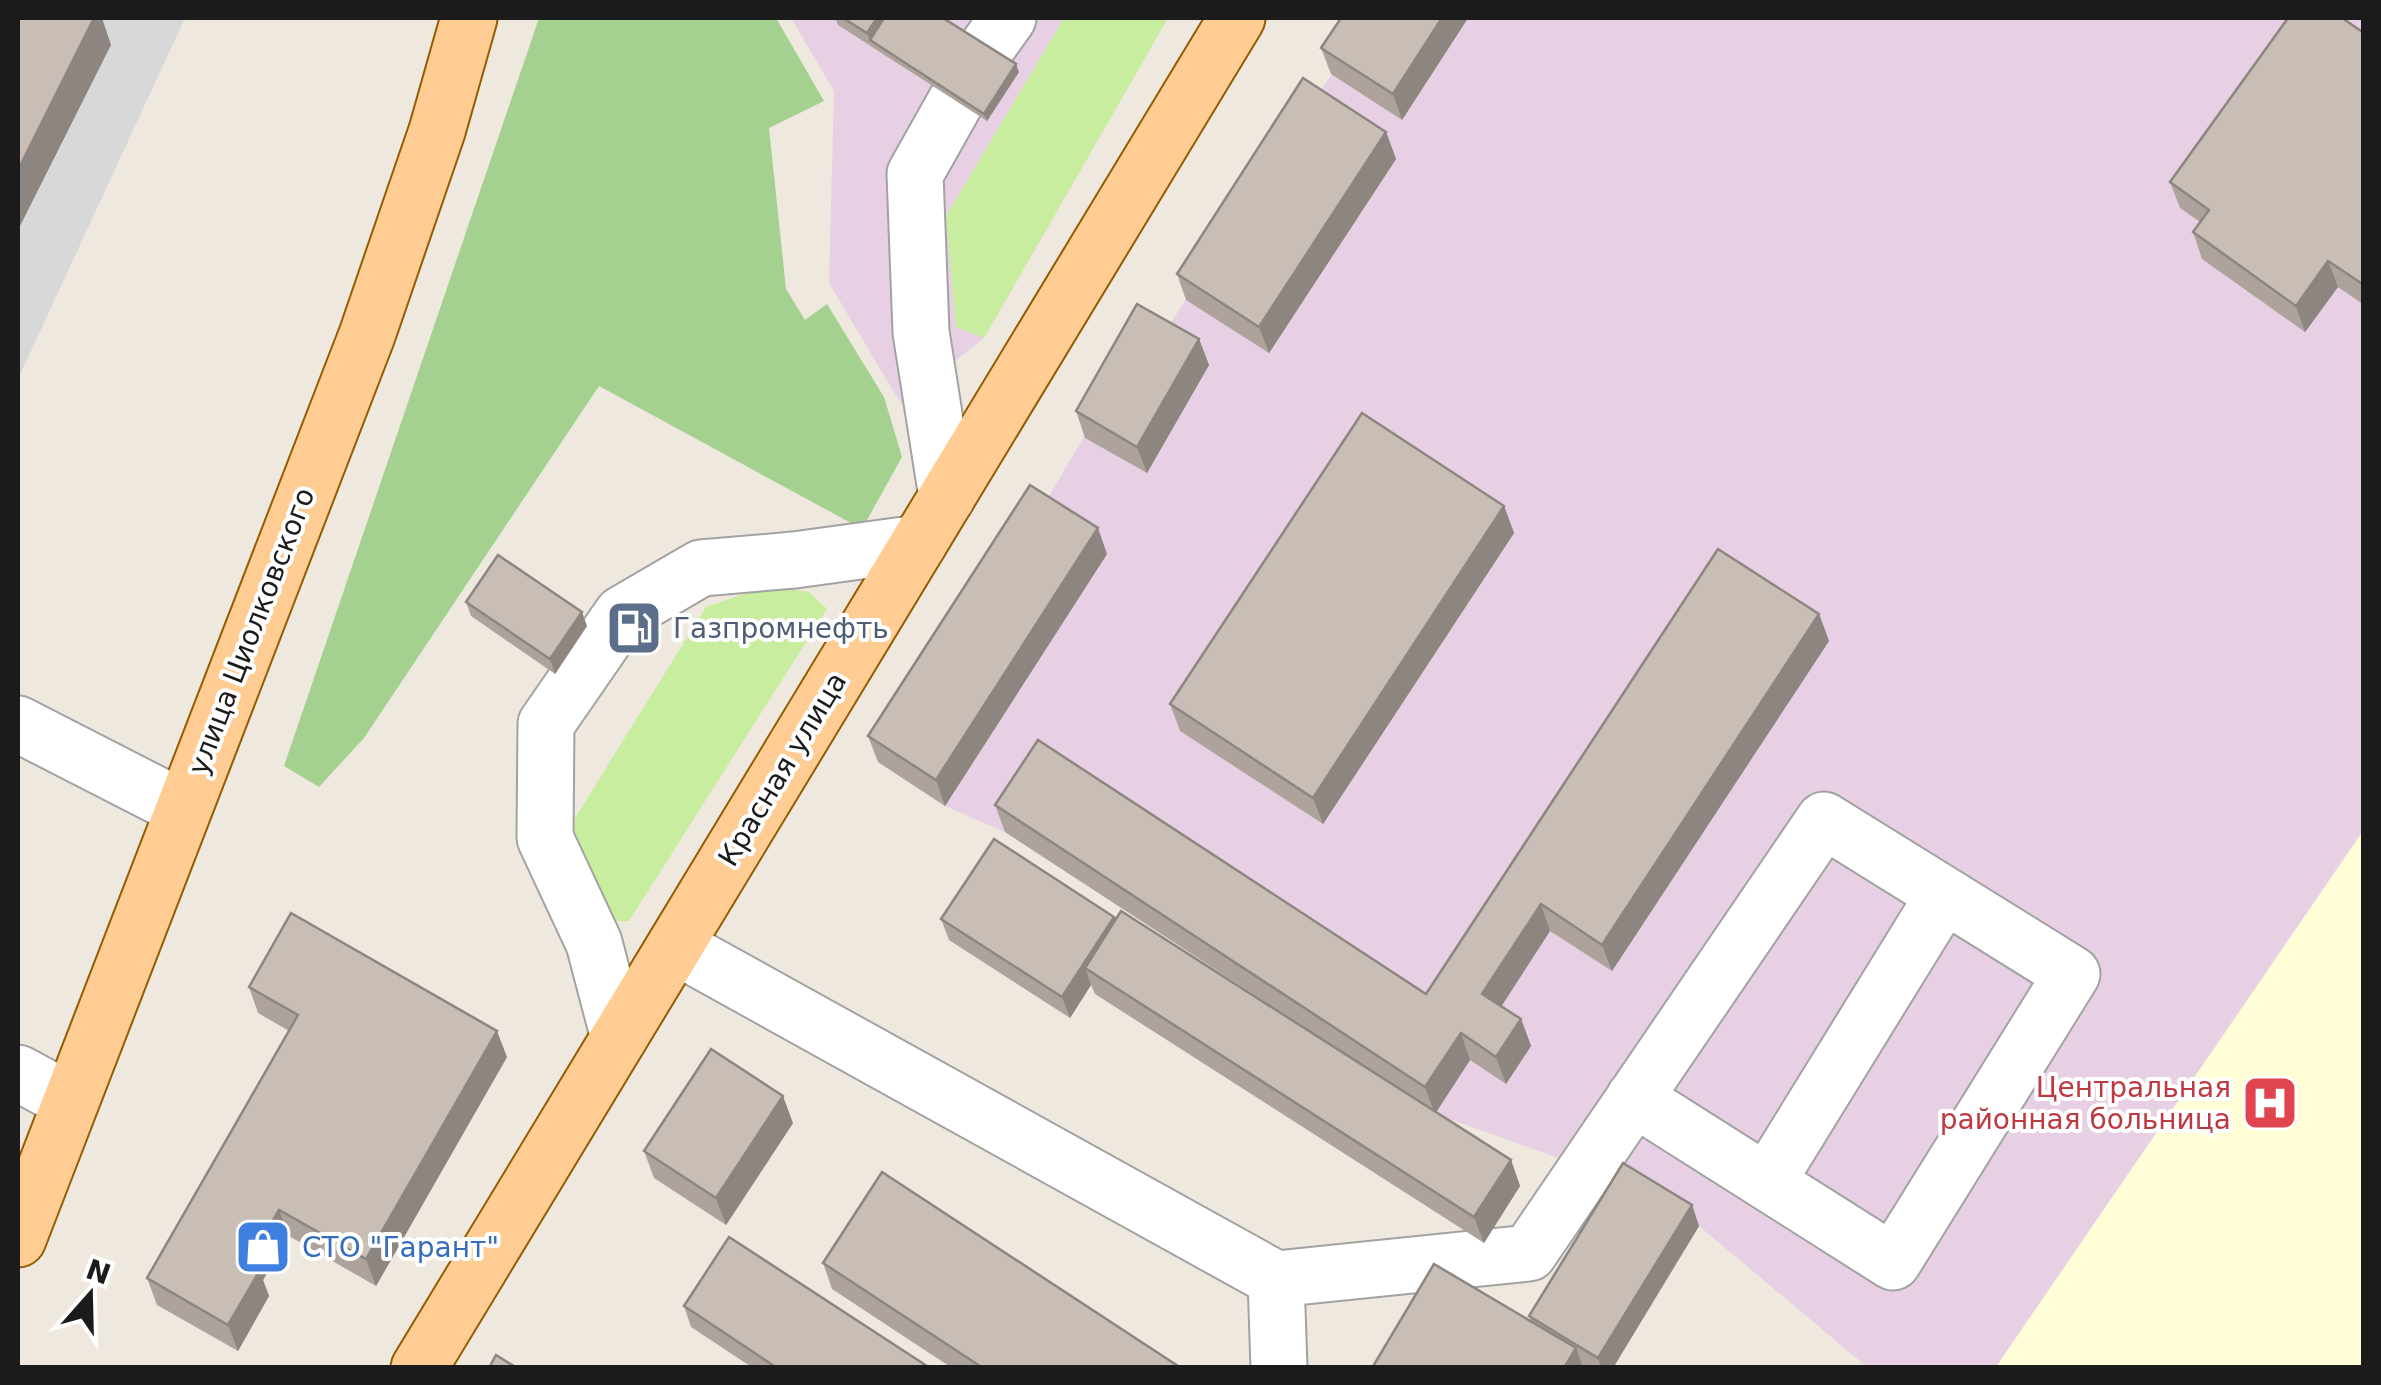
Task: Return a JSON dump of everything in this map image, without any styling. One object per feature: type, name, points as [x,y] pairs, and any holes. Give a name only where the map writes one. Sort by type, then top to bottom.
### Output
[{"type":"main road","name":"улица Циолковского","points":[[18,1239],[367,335],[437,131],[470,18]]},
{"type":"main road","name":"Красная улица","points":[[419,1368],[1238,18]]},
{"type":"lane","points":[[947,497],[921,332],[914,174],[956,101]]},
{"type":"lane","points":[[619,1038],[594,942],[545,838],[546,724],[622,614],[700,568],[919,543]]},
{"type":"lane","points":[[18,724],[182,808]]},
{"type":"lane","points":[[675,946],[1276,1280],[1529,1253],[1634,1098],[1824,820],[2072,974],[1893,1262],[1634,1098]]},
{"type":"lane","points":[[1768,1182],[1944,894]]},
{"type":"lane","points":[[18,1074],[70,1101]]},
{"type":"lane","points":[[1276,1280],[1279,1368]]},
{"type":"shaded area","points":[[18,18],[185,18],[18,379]]},
{"type":"shaded area","points":[[791,18],[1168,18],[984,338],[901,404],[829,283],[834,91]]},
{"type":"shaded area","points":[[1368,18],[2363,18],[2363,830],[1996,1367],[1867,1367],[1699,1226],[1631,1184],[1435,1114],[1005,832],[945,806],[878,762],[1040,511],[1147,331],[1161,338]]},
{"type":"shaded area","name":"Центральная районная больница","points":[[2363,830],[2363,1367],[1996,1367],[2358,839]]},
{"type":"green space","points":[[539,18],[776,18],[824,101],[769,128],[786,289],[805,320],[827,304],[884,397],[902,457],[862,529],[599,386],[364,738],[319,787],[284,766]]},
{"type":"green space","points":[[1064,18],[1168,18],[984,338],[956,327],[946,216]]},
{"type":"green space","points":[[768,586],[809,592],[827,609],[629,921],[602,921],[570,826],[706,607]]},
{"type":"building","points":[[18,18],[94,18],[18,170]]},
{"type":"building","points":[[843,18],[877,18],[867,33]]},
{"type":"building","points":[[884,18],[943,18],[1016,64],[984,114],[870,40]]},
{"type":"building","points":[[1341,18],[1442,18],[1393,94],[1321,48]]},
{"type":"building","points":[[2288,18],[2342,18],[2364,33],[2364,285],[2328,261],[2296,306],[2193,232],[2209,210],[2170,182]]},
{"type":"building","points":[[1303,78],[1386,132],[1259,327],[1177,274]]},
{"type":"building","points":[[1137,304],[1199,339],[1137,447],[1076,411]]},
{"type":"building","points":[[1362,413],[1504,506],[1313,798],[1170,704]]},
{"type":"building","points":[[1030,485],[1098,528],[936,780],[868,736]]},
{"type":"building","points":[[1718,549],[1819,614],[1602,945],[1541,904],[1482,994],[1521,1019],[1496,1057],[1461,1033],[1425,1087],[995,805],[1038,740],[1426,994]]},
{"type":"building","points":[[498,555],[582,612],[550,659],[466,602]]},
{"type":"building","points":[[994,839],[1114,917],[1062,997],[941,919]]},
{"type":"building","points":[[1121,911],[1511,1160],[1474,1217],[1085,968]]},
{"type":"building","points":[[291,913],[497,1031],[366,1259],[279,1210],[248,1263],[260,1270],[228,1325],[147,1278],[298,1015],[249,987]]},
{"type":"building","points":[[711,1049],[783,1096],[716,1198],[644,1151]]},
{"type":"building","points":[[1623,1163],[1692,1205],[1598,1358],[1529,1316]]},
{"type":"building","points":[[882,1172],[1181,1368],[983,1368],[823,1263]]},
{"type":"building","points":[[729,1237],[930,1368],[777,1368],[684,1306]]},
{"type":"building","points":[[1434,1264],[1576,1348],[1564,1368],[1372,1368]]},
{"type":"building","points":[[496,1355],[517,1368],[489,1368]]},
{"type":"place","name":"Газпромнефть","points":[[634,628]]},
{"type":"place","name":"Центральная районная больница","points":[[2270,1103]]},
{"type":"place","name":"СТО \"Гарант\"","points":[[263,1247]]}]
